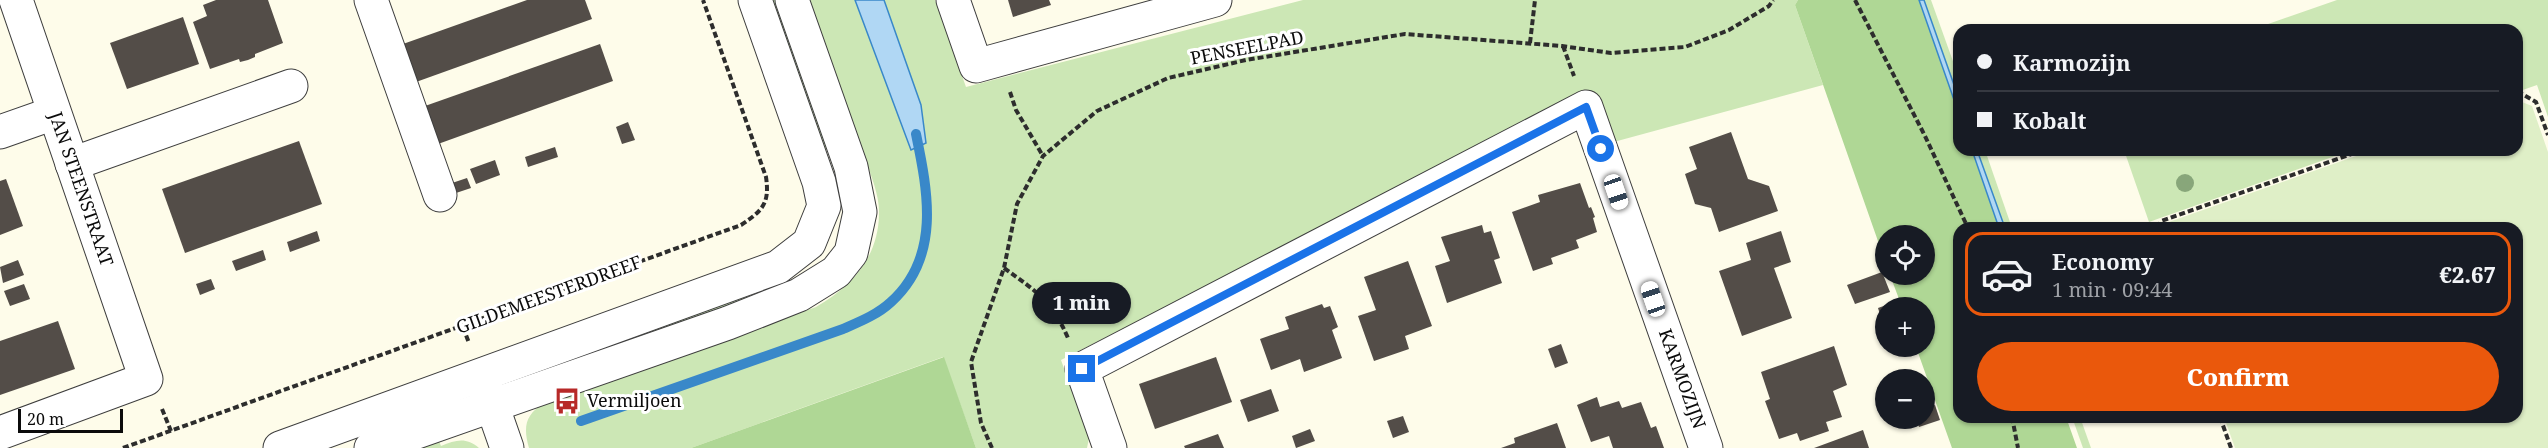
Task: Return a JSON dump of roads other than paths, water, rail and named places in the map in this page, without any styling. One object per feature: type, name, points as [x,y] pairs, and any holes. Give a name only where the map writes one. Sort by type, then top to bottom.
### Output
[{"type":"street","name":"JAN STEENSTRAAT","points":[[0,433],[146,378],[16,0]]},
{"type":"street","points":[[371,0],[440,195]]},
{"type":"street","points":[[371,448],[487,390],[778,267],[809,243],[824,206],[823,198],[754,0]]},
{"type":"street","points":[[280,448],[728,323],[799,295],[836,272],[851,253],[860,212],[852,167],[792,0]]},
{"type":"street","points":[[953,0],[976,66],[1215,0]]},
{"type":"street","points":[[72,164],[291,86]]},
{"type":"street","name":"KARMOZIJN","points":[[1110,448],[1082,369],[1586,107],[1706,448]]},
{"type":"street","points":[[0,132],[54,113]]},
{"type":"street","points":[[487,390],[507,448]]},
{"type":"water","points":[[855,0],[884,0],[921,105],[926,143],[911,150]]},
{"type":"water","points":[[1919,0],[1924,0],[1953,82],[1953,97]]},
{"type":"water","points":[[1974,156],[1979,156],[2003,222],[1997,222]]},
{"type":"waterway","points":[[581,421],[843,329],[886,307],[907,284],[918,265],[924,244],[927,201],[916,134]]},
{"type":"place","name":"Vermiljoen","points":[[567,401]]}]
